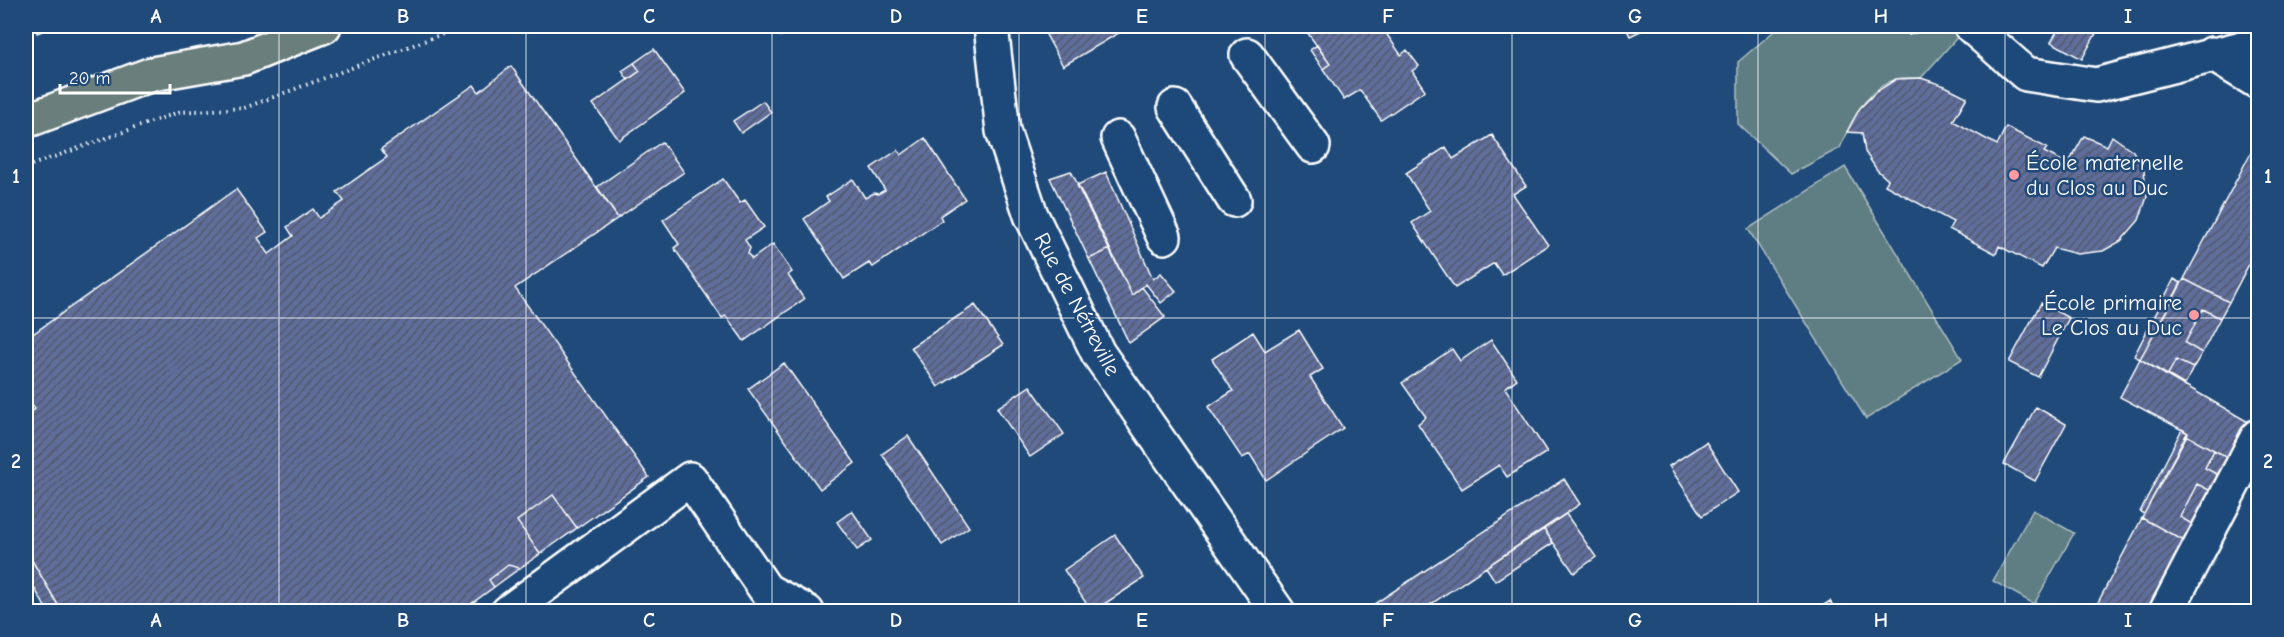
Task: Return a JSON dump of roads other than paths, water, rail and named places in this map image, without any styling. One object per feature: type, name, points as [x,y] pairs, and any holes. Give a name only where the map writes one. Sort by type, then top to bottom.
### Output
[{"type":"main road","points":[[26,122],[152,74],[244,58],[324,26]]},
{"type":"street","name":"Rue de Nétreville","points":[[991,26],[1003,131],[1031,215],[1093,343],[1104,363],[1278,612]]},
{"type":"street","points":[[1971,26],[2026,74],[2096,85],[2259,44]]},
{"type":"street","points":[[2212,54],[2259,82]]},
{"type":"street","points":[[1247,55],[1312,146]]},
{"type":"street","points":[[1174,106],[1234,200]]},
{"type":"street","points":[[1118,138],[1164,237]]},
{"type":"street","points":[[2166,612],[2259,436]]},
{"type":"street","points":[[508,612],[690,479],[766,590],[807,612]]},
{"type":"place","name":"École maternelle du Clos au Duc","points":[[2014,175]]},
{"type":"place","name":"École primaire Le Clos au Duc","points":[[2194,315]]}]
